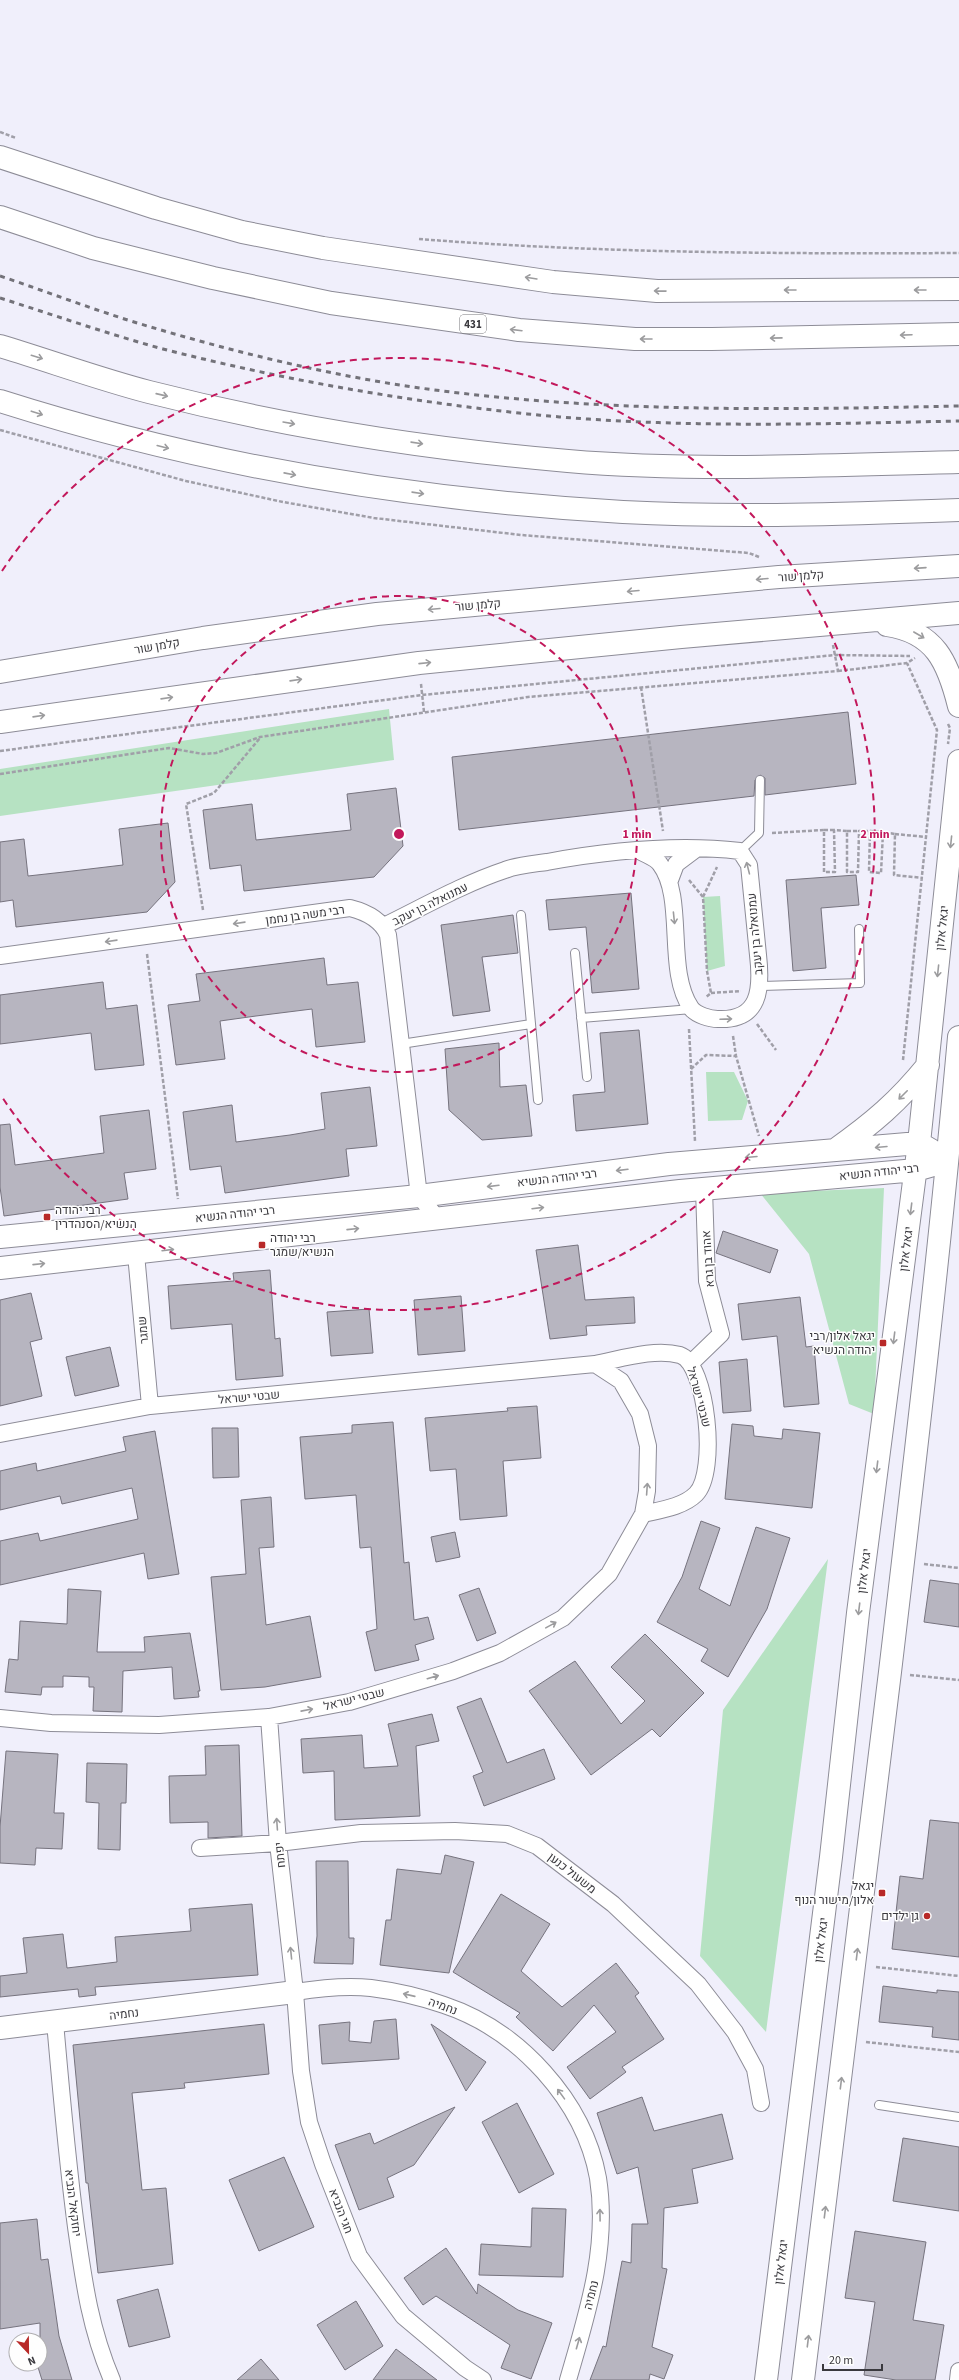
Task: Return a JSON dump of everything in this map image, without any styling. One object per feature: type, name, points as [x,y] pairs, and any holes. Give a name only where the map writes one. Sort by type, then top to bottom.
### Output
[{"type":"main road","points":[[0,157],[156,208],[242,232],[323,248],[554,282],[657,291],[959,288]]},
{"type":"main road","name":"431","points":[[0,217],[93,248],[220,279],[331,303],[519,330],[635,339],[728,339],[959,334]]},
{"type":"main road","points":[[0,346],[148,392],[260,417],[347,433],[476,452],[570,462],[672,466],[959,462]]},
{"type":"main road","points":[[0,401],[77,426],[176,450],[294,474],[441,496],[536,506],[624,512],[717,515],[959,510]]},
{"type":"main road","name":"קלמן שור","points":[[0,672],[203,638],[377,614],[779,577],[959,566]]},
{"type":"main road","points":[[0,722],[419,663],[959,613]]},
{"type":"main road","points":[[854,622],[910,629],[922,636],[932,646],[942,660],[950,678],[953,714]]},
{"type":"main road","name":"יגאל אלון","points":[[766,2380],[830,1865],[858,1613],[920,1143],[947,880],[953,756]]},
{"type":"main road","points":[[803,2380],[856,1964],[903,1562],[948,1160],[959,1038]]},
{"type":"main road","points":[[835,1151],[877,1120],[906,1092],[928,1065]]},
{"type":"main road","name":"רבי יהודה הנשיא","points":[[0,1237],[419,1196],[696,1162],[920,1143],[948,1160]]},
{"type":"main road","name":"רבי יהודה הנשיא","points":[[0,1268],[136,1254],[704,1189],[916,1170],[948,1160]]},
{"type":"main road","name":"נחמיה","points":[[0,2028],[295,1992]]},
{"type":"street","points":[[696,849],[676,864],[670,880],[681,984],[692,1009],[709,1019],[730,1020],[749,1012]]},
{"type":"street","name":"עמנואלה בן יעקב","points":[[384,926],[506,870],[583,855],[666,850],[733,850],[749,864],[759,961],[759,988],[755,1001],[749,1012]]},
{"type":"street","points":[[640,851],[659,863],[670,880]]},
{"type":"street","name":"רבי משה בן נחמן","points":[[0,956],[350,908],[364,912],[384,926]]},
{"type":"street","points":[[384,926],[388,936],[419,1196],[438,1219]]},
{"type":"street","name":"אהוד בן גרא","points":[[691,1363],[721,1334],[707,1281],[704,1189]]},
{"type":"street","points":[[403,1223],[419,1196]]},
{"type":"street","name":"שמגר","points":[[136,1254],[150,1406]]},
{"type":"street","name":"שבטי ישראל","points":[[0,1434],[150,1406],[596,1364],[644,1355],[667,1354],[681,1356],[691,1363],[709,1428],[708,1458],[703,1482],[696,1494],[673,1507],[643,1514]]},
{"type":"street","name":"שבטי ישראל","points":[[0,1718],[51,1723],[159,1725],[269,1717],[350,1702],[452,1671],[500,1653],[563,1618],[609,1574],[643,1514],[647,1491],[648,1446],[640,1414],[621,1381],[596,1364]]},
{"type":"street","name":"יפתח","points":[[269,1717],[278,1843],[295,1992]]},
{"type":"street","name":"משעול כנען","points":[[200,1848],[278,1843],[361,1834],[455,1831],[507,1834],[536,1846],[613,1904],[698,1984],[735,2032],[755,2069],[761,2103]]},
{"type":"street","name":"נחמיה","points":[[295,1992],[327,1987],[370,1988],[445,2005],[502,2034],[543,2070],[571,2107],[592,2153],[598,2179],[601,2232],[595,2286],[568,2380]]},
{"type":"street","name":"חגי הנביא","points":[[295,1992],[301,2071],[309,2122],[323,2164],[359,2256],[403,2316],[465,2368],[484,2380]]},
{"type":"street","name":"יחזקאל הנביא","points":[[55,2022],[70,2182],[87,2304],[99,2348],[112,2380]]},
{"type":"street","points":[[958,2380],[959,2371]]},
{"type":"lane","points":[[733,850],[759,834],[760,780]]},
{"type":"lane","points":[[521,915],[538,1100]]},
{"type":"lane","points":[[759,988],[860,983],[859,928]]},
{"type":"lane","points":[[575,953],[587,1077]]},
{"type":"lane","points":[[581,1018],[692,1009]]},
{"type":"lane","points":[[401,1044],[531,1024]]},
{"type":"lane","points":[[879,2105],[959,2117]]},
{"type":"path","points":[[0,132],[21,140]]},
{"type":"path","points":[[412,239],[498,245],[674,251],[854,254],[959,253]]},
{"type":"path","points":[[829,624],[838,671]]},
{"type":"path","points":[[0,751],[422,696],[835,655],[917,656]]},
{"type":"path","points":[[0,774],[169,748],[203,754],[216,753],[260,737],[528,697],[838,671],[907,663],[917,656]]},
{"type":"path","points":[[917,656],[920,664]]},
{"type":"path","points":[[419,663],[424,712]]},
{"type":"path","points":[[903,1064],[937,730],[907,663]]},
{"type":"path","points":[[641,687],[666,850]]},
{"type":"path","points":[[953,714],[950,728],[953,756]]},
{"type":"path","points":[[206,928],[186,804],[214,792],[260,737]]},
{"type":"path","points":[[824,830],[824,872],[835,872],[834,830]]},
{"type":"path","points":[[759,834],[834,830],[870,831],[926,837]]},
{"type":"path","points":[[846,831],[847,872],[858,872],[858,831]]},
{"type":"path","points":[[870,831],[869,872],[881,873],[883,832]]},
{"type":"path","points":[[895,834],[894,875],[947,880]]},
{"type":"path","points":[[711,993],[707,971],[703,897],[733,850]]},
{"type":"path","points":[[676,864],[703,897]]},
{"type":"path","points":[[145,936],[180,1219]]},
{"type":"path","points":[[696,1162],[688,1015],[692,1009],[711,993],[759,988]]},
{"type":"path","points":[[749,1012],[776,1050]]},
{"type":"path","points":[[730,1020],[736,1056],[765,1156]]},
{"type":"path","points":[[691,1070],[706,1054],[736,1056]]},
{"type":"path","points":[[903,1562],[959,1568]]},
{"type":"path","points":[[890,1673],[959,1680]]},
{"type":"path","points":[[856,1964],[959,1976]]},
{"type":"path","points":[[846,2040],[959,2052]]},
{"type":"green space","points":[[389,709],[394,760],[0,816],[0,769]]},
{"type":"green space","points":[[720,896],[725,966],[707,971],[703,897]]},
{"type":"green space","points":[[706,1072],[734,1072],[748,1101],[742,1120],[708,1121]]},
{"type":"green space","points":[[884,1188],[874,1414],[849,1404],[809,1254],[760,1193]]},
{"type":"green space","points":[[828,1559],[766,2032],[700,1956],[723,1710]]},
{"type":"building","points":[[848,712],[856,784],[765,795],[765,778],[760,775],[755,780],[754,796],[459,830],[452,757]]},
{"type":"building","points":[[396,788],[403,846],[374,877],[244,891],[241,865],[210,869],[203,810],[252,804],[256,840],[351,830],[347,794]]},
{"type":"building","points":[[168,823],[175,882],[147,912],[16,927],[13,900],[0,902],[0,842],[24,839],[28,876],[64,872],[123,865],[119,829]]},
{"type":"building","points":[[856,875],[859,905],[821,908],[826,968],[793,971],[786,880]]},
{"type":"building","points":[[631,893],[639,989],[592,993],[586,927],[549,930],[546,900]]},
{"type":"building","points":[[513,915],[518,953],[482,957],[490,1011],[453,1016],[441,925]]},
{"type":"building","points":[[324,958],[327,985],[358,982],[365,1042],[316,1047],[312,1009],[220,1021],[225,1059],[176,1065],[168,1005],[200,1001],[196,974]]},
{"type":"building","points":[[103,982],[106,1009],[137,1005],[144,1065],[95,1070],[91,1033],[0,1044],[0,995]]},
{"type":"building","points":[[639,1030],[648,1124],[576,1131],[573,1095],[605,1092],[600,1033]]},
{"type":"building","points":[[499,1043],[500,1087],[526,1085],[532,1136],[482,1140],[449,1110],[445,1049]]},
{"type":"building","points":[[370,1087],[377,1146],[346,1149],[349,1176],[225,1193],[221,1166],[190,1170],[183,1112],[232,1105],[236,1142],[290,1135],[325,1129],[321,1093]]},
{"type":"building","points":[[149,1110],[156,1169],[124,1173],[128,1199],[4,1216],[0,1187],[0,1125],[10,1124],[15,1165],[104,1153],[100,1116]]},
{"type":"building","points":[[723,1231],[778,1250],[770,1273],[716,1253]]},
{"type":"building","points":[[578,1245],[585,1300],[634,1297],[635,1323],[586,1326],[587,1335],[550,1339],[536,1250]]},
{"type":"building","points":[[270,1270],[275,1339],[280,1338],[283,1376],[236,1380],[232,1324],[171,1329],[168,1286],[234,1281],[233,1273]]},
{"type":"building","points":[[31,1293],[42,1339],[30,1342],[42,1396],[0,1406],[0,1300]]},
{"type":"building","points":[[461,1296],[465,1351],[418,1355],[414,1300]]},
{"type":"building","points":[[800,1297],[806,1347],[814,1346],[819,1404],[784,1407],[777,1336],[742,1340],[738,1304]]},
{"type":"building","points":[[369,1309],[373,1353],[331,1356],[327,1312]]},
{"type":"building","points":[[110,1347],[119,1386],[75,1396],[66,1357]]},
{"type":"building","points":[[747,1359],[751,1411],[723,1413],[719,1362]]},
{"type":"building","points":[[537,1406],[541,1458],[503,1461],[507,1516],[460,1520],[456,1469],[430,1471],[425,1418],[508,1411],[507,1408]]},
{"type":"building","points":[[393,1422],[404,1563],[409,1562],[414,1620],[428,1617],[434,1639],[415,1645],[419,1660],[375,1671],[366,1632],[377,1629],[371,1547],[360,1548],[356,1495],[305,1499],[300,1437],[352,1433],[352,1425]]},
{"type":"building","points":[[732,1424],[753,1426],[754,1436],[782,1439],[783,1429],[820,1433],[812,1508],[725,1499]]},
{"type":"building","points":[[212,1428],[238,1428],[239,1477],[213,1478]]},
{"type":"building","points":[[155,1431],[179,1574],[148,1579],[144,1553],[0,1585],[0,1541],[38,1533],[40,1541],[138,1519],[132,1488],[62,1504],[60,1496],[0,1510],[0,1471],[36,1463],[37,1471],[126,1451],[123,1437]]},
{"type":"building","points":[[271,1497],[274,1547],[259,1548],[266,1625],[310,1616],[321,1677],[265,1687],[221,1690],[211,1577],[246,1574],[241,1500]]},
{"type":"building","points":[[701,1521],[720,1528],[699,1589],[730,1606],[756,1527],[790,1538],[767,1609],[728,1677],[701,1661],[708,1649],[657,1622],[682,1577]]},
{"type":"building","points":[[455,1532],[460,1557],[436,1562],[431,1537]]},
{"type":"building","points":[[930,1580],[959,1584],[959,1627],[924,1622]]},
{"type":"building","points":[[479,1588],[496,1633],[477,1641],[459,1595]]},
{"type":"building","points":[[68,1589],[101,1591],[97,1652],[145,1652],[144,1637],[190,1633],[200,1691],[198,1691],[199,1697],[174,1699],[172,1667],[123,1671],[122,1712],[93,1711],[94,1687],[89,1687],[89,1677],[63,1676],[63,1687],[42,1687],[41,1695],[5,1692],[9,1659],[18,1660],[20,1621],[67,1624]]},
{"type":"building","points":[[645,1634],[704,1693],[660,1737],[652,1729],[591,1775],[529,1691],[575,1661],[621,1724],[645,1701],[611,1667]]},
{"type":"building","points":[[481,1698],[507,1763],[544,1749],[555,1779],[484,1806],[473,1776],[483,1772],[457,1707]]},
{"type":"building","points":[[432,1714],[439,1741],[416,1746],[420,1816],[335,1820],[334,1771],[303,1773],[301,1739],[362,1735],[364,1768],[398,1766],[388,1724]]},
{"type":"building","points":[[239,1745],[242,1836],[208,1838],[208,1822],[170,1823],[169,1776],[206,1775],[205,1746]]},
{"type":"building","points":[[6,1751],[58,1754],[54,1813],[64,1813],[62,1849],[36,1848],[35,1865],[0,1863],[0,1827]]},
{"type":"building","points":[[87,1763],[127,1764],[126,1803],[121,1803],[120,1850],[98,1849],[99,1803],[86,1802]]},
{"type":"building","name":"גן ילדים","points":[[930,1820],[959,1823],[959,1957],[892,1949],[900,1876],[923,1879]]},
{"type":"building","points":[[445,1855],[474,1862],[449,1973],[380,1965],[386,1920],[391,1920],[397,1869],[441,1874]]},
{"type":"building","points":[[316,1861],[348,1861],[349,1938],[354,1938],[353,1964],[314,1963],[317,1936]]},
{"type":"building","points":[[501,1894],[550,1924],[521,1971],[562,2007],[616,1963],[639,1993],[635,1996],[664,2039],[622,2067],[626,2072],[590,2099],[567,2067],[616,2032],[594,2005],[553,2051],[516,2017],[520,2013],[453,1972]]},
{"type":"building","points":[[252,1904],[258,1975],[95,1987],[96,1995],[79,1997],[78,1989],[0,1997],[0,1976],[27,1973],[23,1938],[63,1934],[67,1968],[117,1962],[115,1937],[191,1931],[189,1909]]},
{"type":"building","points":[[883,1986],[937,1993],[937,1990],[959,1992],[959,2040],[932,2037],[933,2027],[879,2022]]},
{"type":"building","points":[[396,2019],[399,2059],[322,2064],[319,2025],[350,2022],[349,2041],[371,2043],[374,2021]]},
{"type":"building","points":[[264,2024],[269,2074],[184,2083],[185,2088],[132,2093],[142,2190],[166,2188],[173,2264],[98,2273],[88,2183],[86,2183],[73,2045]]},
{"type":"building","points":[[431,2024],[486,2062],[466,2091]]},
{"type":"building","points":[[642,2097],[654,2131],[722,2114],[733,2159],[692,2169],[698,2203],[664,2208],[662,2268],[667,2269],[652,2347],[673,2355],[664,2379],[650,2374],[649,2380],[590,2380],[603,2346],[606,2347],[622,2261],[631,2263],[632,2224],[648,2224],[638,2167],[617,2174],[597,2113]]},
{"type":"building","points":[[517,2103],[554,2174],[519,2193],[482,2122]]},
{"type":"building","points":[[455,2107],[414,2165],[387,2178],[394,2197],[359,2210],[335,2145],[370,2133],[374,2144]]},
{"type":"building","points":[[903,2138],[959,2147],[959,2211],[893,2201]]},
{"type":"building","points":[[284,2157],[314,2227],[259,2251],[229,2180]]},
{"type":"building","points":[[532,2208],[566,2209],[563,2277],[479,2275],[481,2244],[531,2247]]},
{"type":"building","points":[[37,2219],[41,2260],[48,2259],[59,2336],[72,2380],[42,2380],[40,2372],[48,2372],[48,2332],[40,2332],[40,2323],[0,2329],[0,2223]]},
{"type":"building","points":[[855,2231],[926,2242],[913,2320],[944,2325],[935,2380],[896,2380],[864,2375],[875,2302],[845,2298]]},
{"type":"building","points":[[446,2248],[477,2294],[478,2284],[518,2310],[552,2323],[531,2379],[501,2368],[510,2345],[436,2296],[423,2305],[404,2278]]},
{"type":"building","points":[[158,2289],[170,2337],[129,2347],[117,2300]]},
{"type":"building","points":[[356,2301],[383,2346],[345,2370],[317,2325]]},
{"type":"building","points":[[396,2349],[437,2380],[373,2380]]},
{"type":"building","points":[[261,2359],[279,2380],[237,2380]]},
{"type":"railway","points":[[0,276],[117,317],[201,341],[303,367],[406,386],[475,395],[544,401],[682,408],[751,409],[959,406]]},
{"type":"railway","points":[[0,298],[122,337],[207,360],[295,379],[384,395],[474,408],[574,418],[684,423],[794,424],[959,421]]},
{"type":"place","name":"רבי יהודה הנשיא/הסנהדרין","points":[[47,1217]]},
{"type":"place","name":"רבי יהודה הנשיא/שמגר","points":[[262,1245]]},
{"type":"place","name":"יגאל אלון/רבי יהודה הנשיא","points":[[883,1343]]},
{"type":"place","name":"יגאל אלון/מישור הנוף","points":[[882,1893]]},
{"type":"place","name":"גן ילדים","points":[[927,1916]]}]
